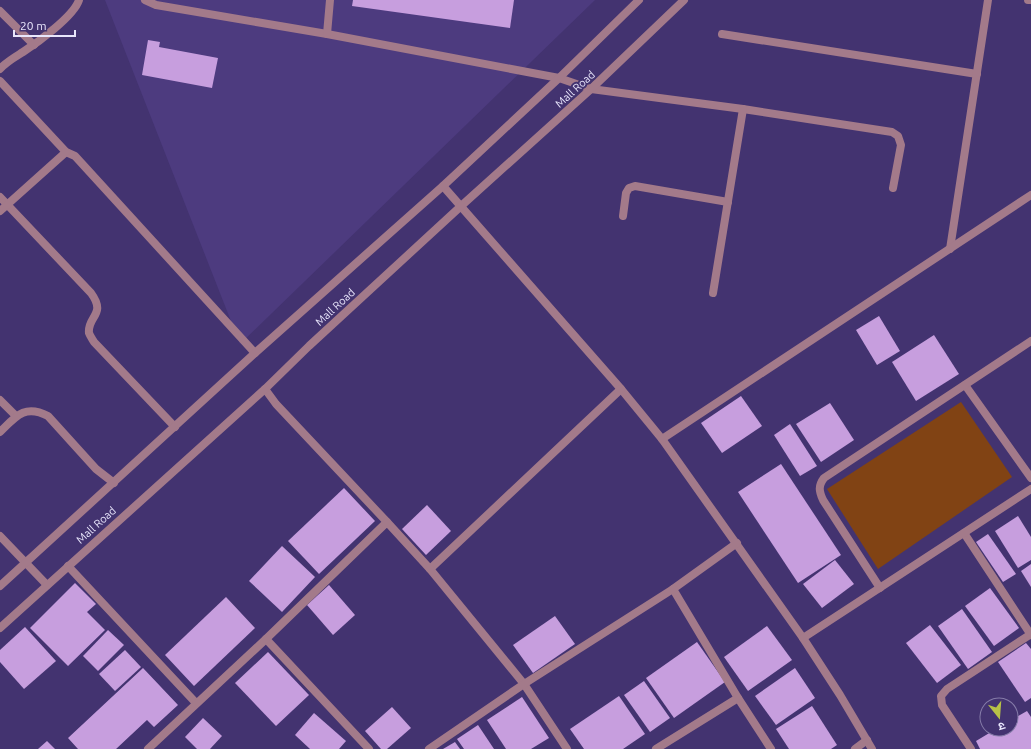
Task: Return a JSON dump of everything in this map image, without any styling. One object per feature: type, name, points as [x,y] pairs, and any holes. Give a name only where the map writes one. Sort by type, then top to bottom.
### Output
[{"type":"street","points":[[0,69],[34,45],[71,14],[78,5],[79,0]]},
{"type":"street","points":[[145,0],[156,5],[327,34],[559,78],[591,89],[742,109],[892,132],[898,136],[901,145],[893,188]]},
{"type":"street","points":[[327,34],[330,0]]},
{"type":"street","name":"Mall Road","points":[[0,586],[255,353],[443,186],[559,78],[639,0]]},
{"type":"street","name":"Mall Road","points":[[0,628],[265,389],[309,346],[460,207],[591,89],[684,0]]},
{"type":"street","points":[[950,248],[988,0]]},
{"type":"street","points":[[0,11],[34,45]]},
{"type":"street","points":[[722,34],[976,74]]},
{"type":"street","points":[[0,81],[66,152],[75,156],[255,353]]},
{"type":"street","points":[[713,293],[742,109]]},
{"type":"street","points":[[0,211],[66,152]]},
{"type":"street","points":[[443,186],[621,389],[662,439],[803,638],[840,695],[872,749]]},
{"type":"street","points":[[623,216],[626,194],[629,188],[635,186],[728,202]]},
{"type":"street","points":[[662,439],[1031,195]]},
{"type":"street","points":[[0,197],[91,293],[96,300],[98,308],[89,333],[94,342],[175,427]]},
{"type":"street","points":[[880,588],[823,500],[819,491],[819,484],[824,478],[1031,341]]},
{"type":"street","points":[[966,384],[1031,478]]},
{"type":"street","points":[[265,389],[276,404],[430,568],[524,684],[567,749]]},
{"type":"street","points":[[430,568],[621,389]]},
{"type":"street","points":[[0,400],[16,416]]},
{"type":"street","points":[[0,432],[16,416],[28,411],[38,411],[48,416],[96,469],[114,483]]},
{"type":"street","points":[[803,638],[1031,490]]},
{"type":"street","points":[[148,749],[266,639],[387,522]]},
{"type":"street","points":[[964,533],[1031,634],[947,689],[941,696],[942,704],[971,749]]},
{"type":"street","points":[[0,536],[47,585]]},
{"type":"street","points":[[429,749],[524,684],[673,588],[737,543]]},
{"type":"street","points":[[68,566],[196,703]]},
{"type":"street","points":[[673,588],[738,698],[771,749]]},
{"type":"street","points":[[266,639],[369,749]]},
{"type":"street","points":[[656,749],[738,698]]},
{"type":"street","points":[[855,749],[867,740]]},
{"type":"shaded area","points":[[105,0],[595,0],[240,344]]},
{"type":"shaded area","points":[[961,402],[1012,477],[878,569],[827,489]]},
{"type":"building","points":[[353,0],[514,0],[510,28],[352,6]]},
{"type":"building","points":[[148,40],[160,42],[159,47],[218,58],[212,88],[142,75]]},
{"type":"building","points":[[879,316],[900,351],[877,365],[856,330]]},
{"type":"building","points":[[934,335],[959,374],[916,401],[892,362]]},
{"type":"building","points":[[741,396],[762,426],[722,453],[701,423]]},
{"type":"building","points":[[830,403],[854,440],[821,462],[796,424]]},
{"type":"building","points":[[790,424],[817,466],[800,476],[774,435]]},
{"type":"building","points":[[781,464],[841,555],[798,583],[738,492]]},
{"type":"building","points":[[344,488],[375,521],[319,574],[288,541]]},
{"type":"building","points":[[427,505],[451,531],[426,555],[402,529]]},
{"type":"building","points":[[1018,516],[1031,537],[1031,560],[1018,568],[995,531]]},
{"type":"building","points":[[988,534],[1016,574],[1003,582],[976,542]]},
{"type":"building","points":[[282,546],[315,577],[282,612],[249,581]]},
{"type":"building","points":[[835,560],[854,584],[822,608],[803,584]]},
{"type":"building","points":[[1031,564],[1031,587],[1021,571]]},
{"type":"building","points":[[75,583],[96,604],[87,612],[105,630],[68,666],[30,628]]},
{"type":"building","points":[[329,585],[355,615],[333,635],[307,605]]},
{"type":"building","points":[[990,588],[1019,628],[994,646],[965,606]]},
{"type":"building","points":[[226,597],[255,628],[194,686],[165,655]]},
{"type":"building","points":[[962,609],[992,652],[968,669],[938,626]]},
{"type":"building","points":[[555,616],[575,644],[533,673],[513,645]]},
{"type":"building","points":[[930,625],[961,665],[937,683],[906,643]]},
{"type":"building","points":[[767,626],[792,660],[748,691],[724,657]]},
{"type":"building","points":[[25,627],[56,661],[24,689],[0,662],[0,650]]},
{"type":"building","points":[[108,630],[124,645],[98,671],[83,656]]},
{"type":"building","points":[[697,642],[725,682],[674,718],[646,678]]},
{"type":"building","points":[[1026,643],[1031,649],[1031,698],[1025,702],[998,662]]},
{"type":"building","points":[[125,650],[141,667],[115,691],[99,674]]},
{"type":"building","points":[[268,652],[309,695],[276,726],[235,683]]},
{"type":"building","points":[[143,668],[178,705],[154,727],[147,720],[116,749],[78,749],[68,738]]},
{"type":"building","points":[[795,668],[815,698],[776,725],[755,696]]},
{"type":"building","points":[[644,681],[670,718],[650,732],[624,695]]},
{"type":"building","points":[[619,696],[645,734],[623,749],[584,749],[570,729]]},
{"type":"building","points":[[522,697],[549,738],[531,749],[506,749],[487,720]]},
{"type":"building","points":[[812,706],[837,745],[831,749],[789,749],[776,729]]},
{"type":"building","points":[[392,707],[411,728],[387,749],[381,749],[365,731]]},
{"type":"building","points":[[1027,711],[1031,717],[1031,749],[980,749],[976,741],[983,737],[1019,737],[1019,716]]},
{"type":"building","points":[[314,713],[346,741],[339,749],[310,749],[295,735]]},
{"type":"building","points":[[203,718],[222,736],[210,749],[197,749],[185,737]]},
{"type":"building","points":[[478,725],[494,749],[464,749],[457,739]]},
{"type":"building","points":[[47,741],[55,749],[38,749]]},
{"type":"building","points":[[455,742],[460,749],[443,749]]}]
